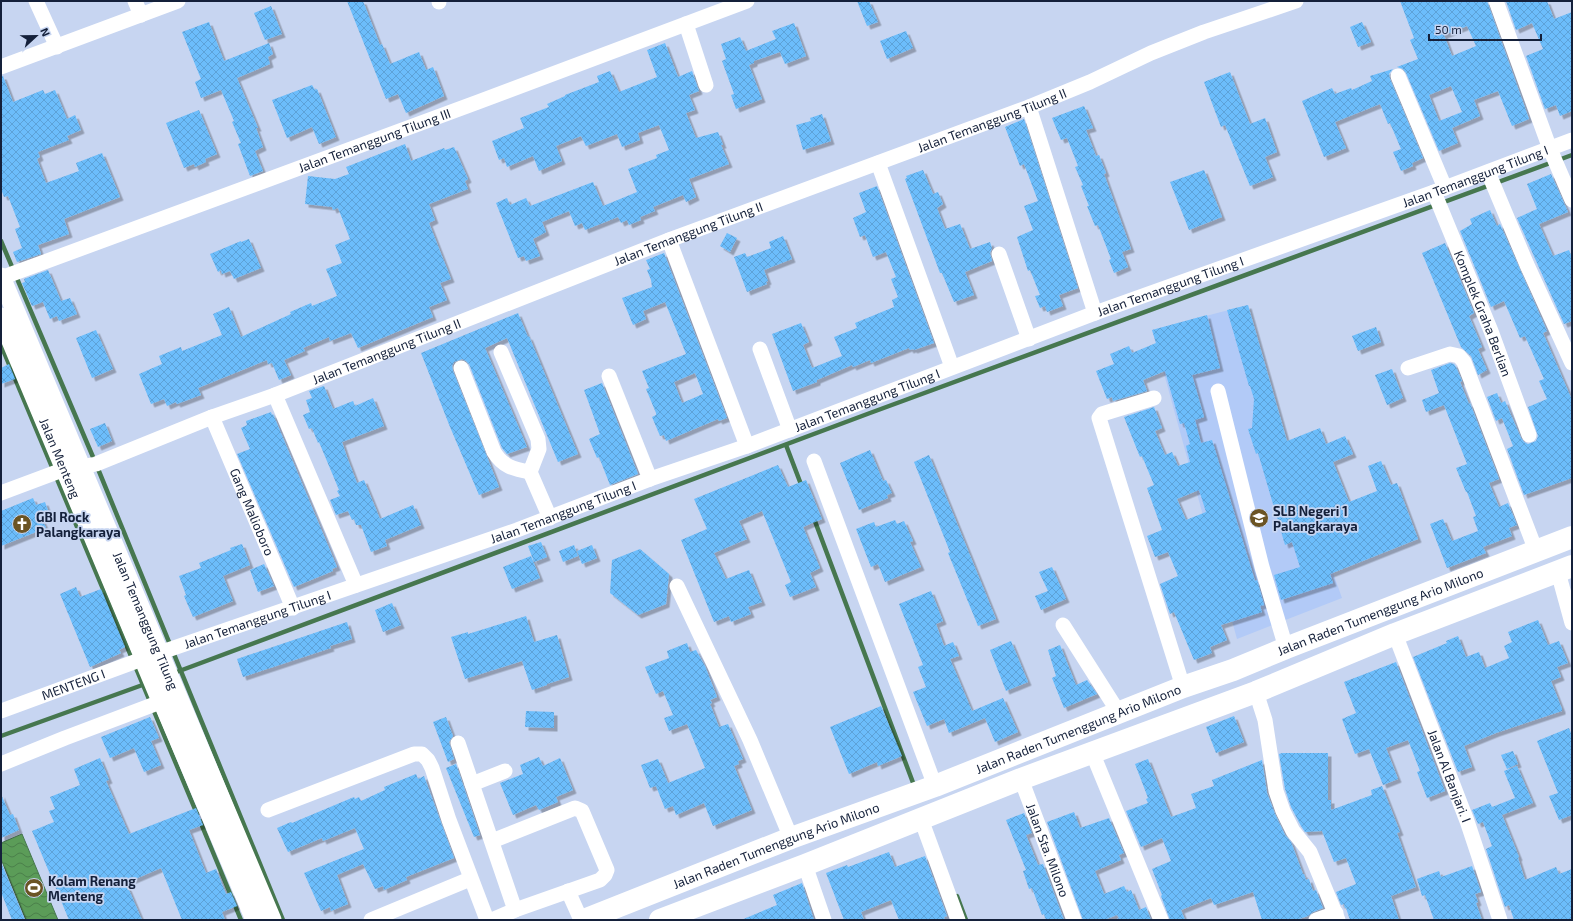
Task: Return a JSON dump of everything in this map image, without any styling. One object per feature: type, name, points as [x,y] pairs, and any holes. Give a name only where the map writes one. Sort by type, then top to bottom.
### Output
[{"type":"highway","name":"Jalan Raden Tumenggung Ario Milono","points":[[583,920],[791,838],[934,786],[1119,714],[1182,687],[1233,670],[1572,537]]},
{"type":"highway","name":"Jalan Raden Tumenggung Ario Milono","points":[[660,920],[805,865],[1021,779],[1256,692],[1395,634],[1565,569]]},
{"type":"highway","points":[[963,774],[973,799]]},
{"type":"main road","name":"Jalan Temanggung Tilung","points":[[153,659],[166,695]]},
{"type":"street","points":[[36,1],[57,47]]},
{"type":"street","points":[[1,67],[57,47],[138,8],[178,1]]},
{"type":"street","name":"Jalan Temanggung Tilung III","points":[[1,277],[478,102],[747,1]]},
{"type":"street","name":"Jalan Temanggung Tilung II","points":[[1,493],[73,468],[96,464],[212,417],[275,395],[669,240],[1029,107],[1090,82],[1151,52],[1204,32],[1296,1]]},
{"type":"street","points":[[1496,1],[1554,157],[1572,200]]},
{"type":"street","points":[[686,24],[706,86]]},
{"type":"street","name":"Komplek Graha Berlian","points":[[1398,76],[1440,198],[1529,435]]},
{"type":"street","points":[[1029,107],[1096,313]]},
{"type":"street","name":"Jalan Temanggung Tilung I","points":[[153,659],[356,585],[550,518],[650,479],[747,446],[1096,313],[1491,181],[1554,157],[1572,140]]},
{"type":"street","points":[[878,163],[952,367]]},
{"type":"street","points":[[1491,181],[1572,363]]},
{"type":"street","points":[[669,240],[747,446]]},
{"type":"street","points":[[999,254],[1028,338]]},
{"type":"street","name":"Jalan Temanggung Tilung","points":[[1,277],[73,468],[153,659]]},
{"type":"street","name":"Jalan Menteng","points":[[1,317],[73,468]]},
{"type":"street","points":[[760,349],[790,430]]},
{"type":"street","points":[[501,352],[538,439],[539,449],[530,472],[550,518]]},
{"type":"street","points":[[1408,368],[1450,354],[1459,356],[1464,362],[1536,551]]},
{"type":"street","points":[[461,368],[494,452],[500,461],[509,467],[530,472]]},
{"type":"street","points":[[609,376],[650,479]]},
{"type":"street","points":[[1218,391],[1262,567],[1286,648]]},
{"type":"street","points":[[275,395],[356,585]]},
{"type":"street","points":[[1154,398],[1102,414],[1099,418],[1182,687]]},
{"type":"street","name":"Gang Malioboro","points":[[212,417],[292,608]]},
{"type":"street","points":[[814,461],[934,786]]},
{"type":"street","points":[[1565,569],[1572,623]]},
{"type":"street","points":[[677,586],[750,740],[791,838]]},
{"type":"street","points":[[1063,625],[1119,714]]},
{"type":"street","name":"Jalan Al Banjari. I","points":[[1395,634],[1467,821],[1500,920]]},
{"type":"street","name":"MENTENG I","points":[[1,711],[153,659]]},
{"type":"street","points":[[1256,692],[1265,720],[1276,791],[1283,811],[1293,831],[1310,852],[1337,916],[1316,920]]},
{"type":"street","points":[[1,764],[166,695]]},
{"type":"street","name":"Jalan Temanggung Tilung","points":[[166,695],[211,794],[272,920]]},
{"type":"street","points":[[458,743],[516,910]]},
{"type":"street","points":[[1092,752],[1161,920]]},
{"type":"street","points":[[268,810],[414,754],[422,754],[428,760],[432,768],[448,820],[487,920]]},
{"type":"street","points":[[472,784],[505,771]]},
{"type":"street","name":"Jalan Sta. Milono","points":[[1021,779],[1074,920]]},
{"type":"street","name":"Jalan Temanggung Tilung","points":[[211,794],[255,920]]},
{"type":"street","points":[[492,841],[576,808],[582,811],[607,870],[605,875],[600,880],[492,920]]},
{"type":"street","points":[[930,816],[958,920]]},
{"type":"street","points":[[805,865],[824,920]]},
{"type":"street","points":[[371,920],[470,879]]},
{"type":"street","points":[[568,891],[583,920]]},
{"type":"shaded area","name":"SLB Negeri 1 Palangkaraya","points":[[1248,305],[1285,437],[1342,598],[1237,639],[1152,330]]},
{"type":"water","points":[[22,834],[58,920],[26,920],[1,859],[1,843]]},
{"type":"building","points":[[347,1],[363,1],[380,45],[382,44],[390,64],[419,52],[426,70],[433,67],[444,96],[406,113],[398,94],[386,99]]},
{"type":"building","points":[[857,1],[869,1],[878,22],[867,26]]},
{"type":"building","points":[[1400,1],[1487,1],[1529,119],[1512,126],[1498,91],[1474,100],[1480,116],[1452,128],[1458,143],[1439,151],[1406,73],[1403,69],[1397,67],[1418,59],[1410,40],[1414,38]],"holes":[[[1467,26],[1476,46],[1452,56],[1444,35]],[[1451,86],[1462,112],[1439,121],[1429,95]]]},
{"type":"building","points":[[1506,1],[1547,1],[1554,19],[1572,12],[1572,111],[1560,116],[1556,105],[1545,109],[1526,56],[1543,49],[1532,23],[1516,30]]},
{"type":"building","points":[[271,6],[282,34],[265,40],[254,13]]},
{"type":"building","points":[[209,22],[224,61],[269,43],[273,54],[268,57],[270,64],[237,78],[258,128],[256,128],[263,147],[255,151],[263,171],[250,176],[238,144],[241,143],[232,122],[234,121],[221,90],[201,98],[195,82],[201,79],[182,32]]},
{"type":"building","points":[[1362,22],[1371,42],[1358,47],[1350,27]]},
{"type":"building","points":[[794,23],[806,56],[785,64],[780,52],[754,61],[754,63],[749,65],[762,99],[736,109],[731,95],[734,94],[722,61],[726,59],[721,44],[740,37],[746,51],[776,39],[772,31]]},
{"type":"building","points":[[906,31],[913,48],[887,59],[880,41]]},
{"type":"building","points":[[665,43],[678,77],[692,71],[699,91],[689,95],[695,110],[686,113],[696,138],[718,132],[723,145],[721,145],[729,164],[689,179],[696,197],[686,202],[683,195],[653,207],[655,211],[640,217],[641,220],[629,225],[627,220],[621,223],[618,217],[585,230],[582,223],[575,226],[569,211],[542,222],[546,232],[533,239],[540,256],[526,261],[524,256],[518,258],[496,203],[507,198],[510,205],[526,198],[530,206],[593,182],[603,206],[637,192],[628,169],[657,158],[656,155],[669,150],[659,125],[638,133],[640,140],[622,147],[617,134],[586,146],[581,136],[556,146],[562,161],[539,171],[533,156],[507,167],[504,158],[499,160],[492,141],[524,128],[520,118],[549,107],[547,104],[565,95],[599,82],[597,76],[610,71],[619,92],[657,77],[647,50]]},
{"type":"building","points":[[1393,69],[1389,74],[1390,79],[1423,158],[1412,163],[1413,166],[1401,171],[1393,152],[1401,149],[1390,123],[1388,124],[1380,104],[1335,122],[1346,148],[1324,157],[1302,101],[1332,88],[1335,94],[1351,88],[1352,90],[1372,81],[1370,76]]},
{"type":"building","points":[[1230,72],[1250,124],[1265,118],[1277,152],[1265,157],[1273,177],[1250,186],[1225,125],[1221,127],[1204,82]]},
{"type":"building","points":[[1,76],[3,76],[13,102],[43,90],[45,94],[55,90],[67,119],[75,115],[81,130],[67,136],[69,140],[38,152],[40,157],[37,159],[46,183],[79,171],[76,163],[102,153],[120,197],[64,219],[69,234],[38,245],[41,254],[17,262],[13,252],[22,248],[15,229],[20,227],[8,196],[4,197],[1,189]]},
{"type":"building","points":[[312,85],[315,90],[317,89],[336,137],[319,144],[312,127],[287,138],[272,100]]},
{"type":"building","points":[[1084,106],[1093,128],[1086,130],[1096,156],[1099,155],[1106,173],[1104,174],[1131,249],[1122,252],[1128,267],[1114,273],[1109,260],[1111,259],[1098,225],[1095,226],[1087,206],[1089,206],[1081,186],[1083,185],[1075,167],[1078,166],[1067,138],[1061,140],[1052,118]]},
{"type":"building","points":[[199,110],[217,154],[205,159],[206,162],[195,167],[194,164],[184,168],[166,123]]},
{"type":"building","points":[[822,114],[831,141],[803,150],[796,125],[811,121],[810,118]]},
{"type":"building","points":[[1024,119],[1078,288],[1059,295],[1063,306],[1047,312],[1045,306],[1040,308],[1035,296],[1040,295],[1030,270],[1028,271],[1017,237],[1033,230],[1024,206],[1038,201],[1024,164],[1020,166],[1005,127]]},
{"type":"building","points":[[405,144],[411,161],[444,148],[445,150],[454,147],[468,179],[465,181],[468,189],[429,204],[435,220],[429,223],[451,279],[440,283],[447,300],[429,307],[433,317],[358,348],[351,333],[330,341],[329,337],[303,348],[305,351],[284,360],[291,375],[279,380],[272,363],[268,364],[267,360],[198,388],[201,395],[167,406],[164,399],[151,404],[139,374],[162,364],[159,356],[181,347],[182,351],[222,335],[213,314],[229,307],[241,337],[311,303],[312,306],[337,296],[326,269],[342,263],[335,245],[350,239],[338,208],[333,210],[332,207],[305,204],[308,176],[335,179],[349,174],[346,167]]},
{"type":"building","points":[[923,170],[933,194],[938,192],[943,204],[937,208],[945,229],[960,224],[970,249],[990,242],[992,248],[990,253],[992,261],[965,272],[974,295],[954,302],[942,273],[940,273],[905,179],[907,178],[906,176]]},
{"type":"building","points":[[1204,170],[1222,217],[1189,230],[1170,182]]},
{"type":"building","points":[[1551,174],[1568,212],[1539,224],[1553,256],[1569,250],[1572,257],[1572,321],[1564,324],[1517,218],[1537,209],[1527,184]]},
{"type":"building","points":[[877,186],[934,343],[914,350],[910,350],[909,348],[871,363],[870,360],[853,367],[852,365],[817,380],[817,382],[793,391],[772,334],[801,323],[809,342],[803,345],[812,368],[842,356],[834,337],[857,328],[855,323],[894,307],[892,300],[898,297],[891,279],[896,277],[886,252],[873,257],[865,235],[860,237],[853,218],[866,212],[859,193]]},
{"type":"building","points":[[1490,210],[1497,226],[1500,224],[1547,331],[1543,333],[1572,400],[1572,478],[1524,495],[1507,449],[1513,446],[1502,418],[1496,421],[1487,397],[1497,393],[1501,403],[1505,401],[1521,438],[1528,444],[1536,441],[1538,436],[1528,407],[1547,399],[1539,381],[1544,379],[1525,336],[1520,338],[1504,301],[1491,307],[1460,231],[1472,224],[1470,219]]},
{"type":"building","points":[[727,233],[737,238],[730,252],[720,246]]},
{"type":"building","points":[[783,236],[792,259],[764,270],[768,281],[766,282],[767,284],[747,292],[734,257],[745,253],[747,257],[771,248],[769,242]]},
{"type":"building","points":[[249,239],[261,268],[234,279],[230,271],[222,274],[221,270],[218,272],[210,254]]},
{"type":"building","points":[[1445,243],[1474,313],[1469,316],[1482,347],[1478,349],[1487,370],[1478,375],[1471,356],[1461,347],[1422,253]]},
{"type":"building","points":[[664,253],[727,418],[719,421],[718,419],[666,441],[664,435],[660,436],[652,417],[656,415],[656,413],[646,389],[649,388],[642,371],[686,354],[665,302],[643,311],[646,319],[633,325],[622,298],[652,287],[647,270],[650,269],[646,260]],"holes":[[[695,373],[703,394],[682,403],[674,382]]]},
{"type":"building","points":[[48,270],[61,301],[70,298],[77,314],[59,321],[57,316],[50,319],[43,302],[32,306],[22,283],[25,282],[24,279]]},
{"type":"building","points":[[1248,305],[1287,441],[1320,428],[1326,444],[1345,436],[1353,454],[1333,462],[1349,502],[1377,491],[1368,466],[1381,461],[1391,485],[1397,483],[1418,539],[1330,574],[1333,583],[1281,600],[1274,575],[1300,567],[1292,542],[1285,545],[1258,453],[1256,454],[1248,429],[1252,428],[1254,399],[1227,310]]},
{"type":"building","points":[[518,313],[578,454],[558,462],[507,338],[485,348],[527,447],[507,454],[502,448],[469,364],[462,359],[454,362],[452,366],[499,487],[479,495],[421,353]]},
{"type":"building","points":[[1207,315],[1220,368],[1192,375],[1204,417],[1195,420],[1201,443],[1212,440],[1255,581],[1257,580],[1264,605],[1260,606],[1262,612],[1221,625],[1227,640],[1210,647],[1212,653],[1194,660],[1174,612],[1170,614],[1160,584],[1178,576],[1168,552],[1155,557],[1147,536],[1162,530],[1147,488],[1154,485],[1142,456],[1140,457],[1124,417],[1154,407],[1162,428],[1155,431],[1165,455],[1172,452],[1178,466],[1190,462],[1186,446],[1190,444],[1184,423],[1180,424],[1165,371],[1143,380],[1147,391],[1113,401],[1112,397],[1107,399],[1096,371],[1114,364],[1110,354],[1129,346],[1132,353],[1156,343],[1152,330]],"holes":[[[1199,490],[1206,512],[1186,520],[1177,499]]]},
{"type":"building","points":[[1376,327],[1381,342],[1358,351],[1352,336]]},
{"type":"building","points":[[96,330],[113,369],[92,378],[76,338]]},
{"type":"building","points":[[1450,363],[1454,364],[1456,367],[1462,381],[1460,382],[1469,404],[1470,403],[1499,479],[1489,483],[1499,507],[1508,503],[1517,525],[1509,528],[1512,536],[1483,547],[1486,553],[1447,568],[1430,524],[1443,519],[1452,541],[1478,531],[1473,517],[1476,516],[1456,468],[1467,464],[1444,405],[1426,412],[1422,400],[1439,393],[1431,370]]},
{"type":"building","points":[[9,364],[15,379],[1,384],[1,368]]},
{"type":"building","points":[[1392,369],[1403,398],[1387,405],[1375,375]]},
{"type":"building","points":[[602,383],[638,474],[610,485],[599,457],[597,458],[589,439],[600,434],[584,390]]},
{"type":"building","points":[[324,386],[333,409],[353,401],[355,406],[373,398],[384,426],[342,442],[347,457],[357,483],[364,480],[380,519],[413,505],[421,525],[385,540],[387,546],[371,552],[361,525],[356,525],[354,519],[352,520],[348,511],[336,515],[330,500],[340,496],[337,491],[339,490],[319,442],[318,443],[312,428],[309,429],[303,415],[310,412],[306,400],[312,398],[309,391]]},
{"type":"building","points":[[271,412],[337,567],[332,569],[333,571],[294,587],[237,454],[250,449],[241,428],[247,425],[246,421]]},
{"type":"building","points":[[105,423],[112,441],[98,447],[90,429]]},
{"type":"building","points":[[870,450],[883,481],[886,480],[892,493],[887,495],[888,498],[859,510],[840,463]]},
{"type":"building","points":[[929,455],[996,619],[978,626],[948,553],[950,552],[914,462]]},
{"type":"building","points":[[778,465],[788,487],[806,480],[822,519],[803,527],[820,568],[810,573],[816,587],[790,597],[785,585],[791,582],[762,511],[739,521],[747,539],[714,553],[726,579],[749,570],[762,602],[748,607],[751,614],[731,622],[729,616],[714,622],[681,540],[707,529],[694,499]]},
{"type":"building","name":"GBI Rock Palangkaraya","points":[[33,498],[36,505],[45,502],[50,516],[42,519],[46,528],[1,546],[1,511]]},
{"type":"building","points":[[895,520],[897,524],[904,521],[913,541],[910,542],[921,567],[885,582],[878,564],[871,567],[856,529],[874,522],[876,527]]},
{"type":"building","points":[[541,542],[547,557],[534,562],[528,546]]},
{"type":"building","points":[[242,544],[250,565],[223,576],[233,601],[193,617],[184,596],[186,595],[179,576],[201,568],[199,563]]},
{"type":"building","points":[[574,545],[578,556],[563,562],[559,551]]},
{"type":"building","points":[[592,545],[597,558],[582,564],[577,551]]},
{"type":"building","points":[[640,549],[669,574],[666,604],[638,615],[610,593],[612,560]]},
{"type":"building","points":[[531,556],[540,578],[512,589],[503,567]]},
{"type":"building","points":[[264,564],[274,586],[258,592],[250,570]]},
{"type":"building","points":[[1052,567],[1066,599],[1041,610],[1035,596],[1048,591],[1039,572]]},
{"type":"building","points":[[76,587],[80,597],[101,589],[125,647],[119,650],[121,653],[90,667],[60,594]]},
{"type":"building","points":[[931,591],[943,621],[936,624],[944,646],[953,642],[959,656],[950,659],[972,711],[1003,698],[1018,732],[995,742],[985,718],[949,733],[944,719],[927,726],[913,692],[926,687],[918,667],[923,665],[899,604]]},
{"type":"building","points":[[392,603],[401,625],[383,632],[375,610]]},
{"type":"building","points":[[526,616],[534,642],[557,635],[569,677],[532,690],[522,661],[465,679],[451,637],[468,632],[468,634]]},
{"type":"building","points":[[1538,620],[1548,645],[1559,641],[1568,663],[1557,667],[1561,677],[1551,681],[1562,711],[1496,733],[1464,746],[1472,767],[1458,772],[1413,657],[1447,643],[1446,641],[1458,636],[1466,657],[1479,652],[1485,668],[1509,658],[1504,646],[1512,642],[1508,632]]},
{"type":"building","points":[[347,622],[352,639],[330,646],[331,648],[243,677],[237,659]]},
{"type":"building","points":[[1011,641],[1028,682],[1006,691],[990,650]]},
{"type":"building","points":[[687,643],[690,652],[696,650],[705,666],[717,697],[710,700],[712,703],[710,704],[719,727],[728,724],[743,759],[738,761],[739,764],[734,766],[752,810],[713,826],[704,803],[676,815],[673,806],[665,809],[656,786],[650,788],[641,765],[658,759],[668,783],[705,768],[687,724],[669,731],[664,718],[673,715],[663,691],[656,694],[645,667],[669,658],[667,651]]},
{"type":"building","points":[[1060,645],[1076,685],[1087,680],[1097,694],[1064,708],[1052,678],[1056,676],[1048,650]]},
{"type":"building","points":[[1396,662],[1445,791],[1427,798],[1417,772],[1420,771],[1408,740],[1386,748],[1398,779],[1383,785],[1369,749],[1355,754],[1342,719],[1356,713],[1344,682]]},
{"type":"building","points":[[881,706],[902,756],[878,766],[877,762],[849,774],[830,727]]},
{"type":"building","points":[[526,711],[554,712],[554,728],[525,727]]},
{"type":"building","points":[[1234,716],[1244,742],[1216,753],[1206,727]]},
{"type":"building","points":[[150,717],[159,738],[151,741],[161,765],[144,772],[134,748],[110,758],[101,737]]},
{"type":"building","points":[[446,717],[453,736],[449,742],[454,759],[448,762],[433,722]]},
{"type":"building","points":[[1569,728],[1572,736],[1572,815],[1559,820],[1549,796],[1558,793],[1537,741]]},
{"type":"building","points":[[1513,751],[1518,764],[1507,769],[1501,755]]},
{"type":"building","points":[[1328,753],[1328,800],[1331,800],[1331,810],[1372,795],[1371,790],[1382,786],[1400,832],[1397,833],[1416,887],[1391,896],[1399,920],[1350,920],[1344,904],[1341,905],[1336,892],[1356,884],[1346,858],[1334,862],[1322,831],[1305,832],[1301,826],[1291,807],[1285,789],[1279,754]]},
{"type":"building","points":[[539,757],[543,766],[560,758],[573,790],[556,797],[558,802],[539,810],[536,805],[513,815],[500,783],[523,774],[520,765]]},
{"type":"building","points":[[100,758],[109,780],[106,781],[129,834],[196,808],[203,825],[189,830],[206,873],[216,869],[226,894],[231,892],[237,906],[222,912],[225,920],[182,920],[161,868],[126,883],[142,920],[69,920],[32,831],[54,822],[49,811],[55,809],[50,797],[80,785],[74,769]]},
{"type":"building","points":[[1148,759],[1171,817],[1196,808],[1191,794],[1214,786],[1212,780],[1262,760],[1267,793],[1275,814],[1285,835],[1291,842],[1306,880],[1309,879],[1313,891],[1316,890],[1323,908],[1308,916],[1296,920],[1262,920],[1253,892],[1214,905],[1211,898],[1181,910],[1185,920],[1170,920],[1152,869],[1171,861],[1162,838],[1141,847],[1126,811],[1148,803],[1146,799],[1148,798],[1135,764]]},
{"type":"building","points":[[456,764],[480,835],[474,837],[446,768]]},
{"type":"building","points":[[1517,766],[1533,803],[1502,815],[1519,857],[1518,858],[1525,880],[1556,867],[1559,874],[1572,869],[1572,920],[1514,920],[1509,905],[1505,907],[1486,849],[1492,846],[1483,822],[1478,824],[1472,810],[1490,803],[1492,807],[1515,798],[1504,771]]},
{"type":"building","points":[[416,774],[418,779],[424,776],[454,858],[406,877],[407,880],[384,890],[383,886],[375,889],[363,864],[337,875],[348,904],[331,911],[330,907],[321,911],[304,873],[364,849],[355,828],[323,841],[322,838],[288,852],[277,828],[354,797],[355,799],[359,797],[361,801],[385,790],[384,787]]},
{"type":"building","points":[[1,794],[10,815],[13,814],[19,830],[1,838]]},
{"type":"building","points":[[1074,812],[1080,828],[1109,818],[1124,853],[1119,855],[1121,860],[1095,871],[1104,894],[1124,886],[1127,892],[1131,890],[1139,910],[1146,907],[1151,920],[1115,920],[1119,918],[1117,915],[1104,920],[1083,920],[1047,822]]},
{"type":"building","points":[[1024,813],[1032,833],[1026,835],[1038,865],[1043,864],[1064,920],[1046,920],[1044,914],[1042,915],[1032,888],[1029,889],[1023,871],[1026,870],[1006,820]]},
{"type":"building","points":[[889,852],[895,867],[925,856],[947,916],[944,917],[945,920],[899,920],[891,900],[861,912],[864,920],[844,920],[826,873],[847,865],[848,867]]},
{"type":"building","points":[[1,862],[25,920],[12,920],[1,892]]},
{"type":"building","points":[[1472,866],[1481,892],[1475,894],[1478,902],[1476,903],[1482,920],[1434,920],[1425,895],[1422,896],[1417,879],[1439,871],[1441,877]]},
{"type":"building","points":[[802,883],[814,920],[741,920],[777,905],[773,895]]},
{"type":"waterway","points":[[174,673],[870,413],[1572,155]]},
{"type":"waterway","points":[[1,241],[96,464],[283,920]]},
{"type":"waterway","points":[[1,345],[197,814]]},
{"type":"waterway","points":[[786,445],[802,487]]},
{"type":"waterway","points":[[813,516],[915,788]]},
{"type":"waterway","points":[[1,736],[148,683]]},
{"type":"waterway","points":[[200,821],[241,920]]},
{"type":"waterway","points":[[957,896],[966,920]]},
{"type":"place","name":"SLB Negeri 1 Palangkaraya","points":[[1259,518]]},
{"type":"place","name":"GBI Rock Palangkaraya","points":[[22,524]]},
{"type":"place","name":"Kolam Renang Menteng","points":[[34,888]]}]
